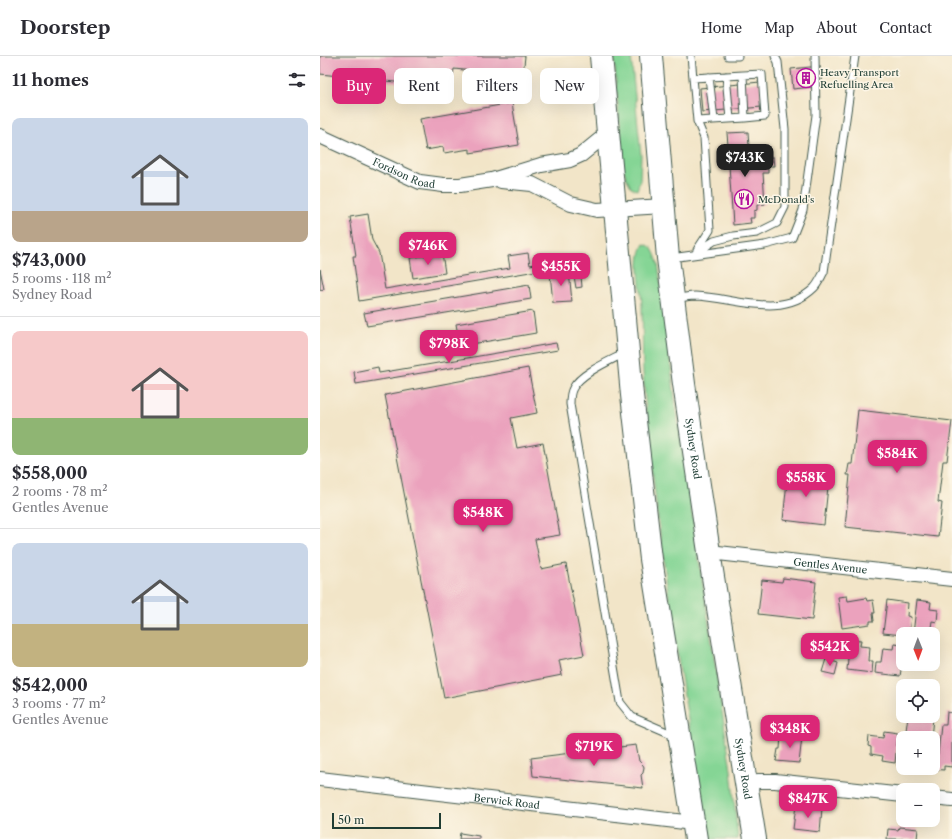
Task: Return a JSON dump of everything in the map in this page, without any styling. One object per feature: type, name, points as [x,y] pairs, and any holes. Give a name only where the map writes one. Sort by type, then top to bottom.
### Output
[{"type":"highway","points":[[601,56],[632,395],[652,559],[695,831]]},
{"type":"highway","name":"Sydney Road","points":[[650,56],[668,258],[684,384],[709,552],[755,839]]},
{"type":"street","name":"Fordson Road","points":[[320,136],[425,183],[450,185],[492,180],[541,165],[570,160],[581,155],[608,133]]},
{"type":"street","name":"Fordson Road","points":[[492,180],[532,184],[570,204],[596,210],[664,206]]},
{"type":"street","name":"Gentles Avenue","points":[[709,552],[952,579]]},
{"type":"street","name":"Berwick Road","points":[[320,779],[695,831]]},
{"type":"street","points":[[746,785],[758,782],[775,781],[896,794]]},
{"type":"street","points":[[940,799],[952,800]]},
{"type":"lane","points":[[691,56],[697,121],[704,138],[710,230],[695,254]]},
{"type":"lane","points":[[728,56],[738,56]]},
{"type":"lane","points":[[695,254],[714,241],[757,232],[770,226],[777,222],[786,207],[785,129],[778,62],[775,56]]},
{"type":"lane","points":[[668,258],[758,246],[792,238],[803,210],[816,115],[815,56]]},
{"type":"lane","points":[[674,299],[695,296],[772,306],[786,304],[800,298],[814,288],[824,272],[855,56]]},
{"type":"lane","points":[[693,78],[762,74],[765,116],[697,121]]},
{"type":"lane","points":[[743,75],[745,118]]},
{"type":"lane","points":[[726,76],[730,119]]},
{"type":"lane","points":[[709,77],[714,120]]},
{"type":"lane","points":[[628,352],[593,371],[579,381],[573,388],[570,397],[570,404],[620,702],[632,717],[680,738]]},
{"type":"green space","points":[[614,56],[631,56],[641,155],[640,181],[637,190],[631,188],[623,166]]},
{"type":"green space","points":[[644,244],[652,248],[658,263],[676,408],[731,770],[738,839],[709,839],[694,757],[668,593],[657,511],[644,390],[642,301],[639,258]]},
{"type":"building","points":[[320,56],[525,56],[524,68],[462,68],[462,70],[454,68],[394,68],[394,82],[386,81],[386,68],[332,68],[332,75],[320,74]]},
{"type":"building","name":"Heavy Transport Refuelling Area","points":[[820,66],[822,86],[793,89],[791,69]]},
{"type":"building","points":[[760,82],[762,107],[702,112],[700,88]]},
{"type":"building","points":[[512,104],[519,145],[470,153],[470,149],[444,153],[443,147],[426,150],[420,119]]},
{"type":"building","points":[[748,132],[750,161],[753,161],[753,158],[773,157],[774,166],[768,166],[768,173],[763,173],[765,204],[757,205],[757,210],[754,211],[754,218],[750,218],[751,223],[733,225],[729,165],[725,162],[729,158],[727,133]]},
{"type":"building","points":[[368,214],[372,240],[379,253],[385,289],[510,268],[508,256],[528,253],[530,265],[541,263],[542,270],[359,301],[353,256],[356,256],[350,217]]},
{"type":"building","points":[[442,253],[445,273],[413,278],[410,258]]},
{"type":"building","points":[[320,269],[324,289],[320,290]]},
{"type":"building","points":[[569,271],[572,302],[553,303],[550,273]]},
{"type":"building","points":[[574,276],[581,276],[582,287],[576,288]]},
{"type":"building","points":[[529,285],[531,299],[367,326],[364,313]]},
{"type":"building","points":[[533,311],[536,333],[460,346],[456,324]]},
{"type":"building","points":[[556,343],[558,350],[356,384],[354,372],[378,367],[379,373]]},
{"type":"building","points":[[528,368],[537,413],[511,418],[517,448],[543,443],[560,535],[535,539],[541,569],[566,564],[584,655],[559,660],[562,675],[444,698],[385,395]]},
{"type":"building","points":[[858,410],[952,421],[947,461],[943,461],[938,502],[942,503],[938,537],[845,527],[850,475],[847,475],[849,464],[852,464]]},
{"type":"building","points":[[788,472],[829,477],[824,525],[783,520]]},
{"type":"building","points":[[783,578],[816,582],[812,620],[758,614],[762,580],[782,582]]},
{"type":"building","points":[[847,596],[848,601],[866,598],[867,601],[873,600],[875,613],[873,613],[874,621],[870,621],[870,624],[842,628],[838,597]]},
{"type":"building","points":[[887,600],[908,603],[907,616],[911,617],[910,627],[896,627],[896,634],[883,633]]},
{"type":"building","points":[[917,600],[931,602],[930,609],[938,610],[937,622],[932,621],[931,627],[914,627]]},
{"type":"building","points":[[847,639],[861,640],[860,646],[870,647],[869,661],[873,661],[872,673],[847,670],[848,658],[845,657]]},
{"type":"building","points":[[894,644],[896,644],[896,671],[901,671],[900,676],[875,673],[876,662],[881,662],[883,648],[893,649]]},
{"type":"building","points":[[826,659],[838,663],[835,675],[822,672]]},
{"type":"building","points":[[947,712],[952,713],[952,767],[944,766],[944,770],[940,770],[941,725],[946,725]]},
{"type":"building","points":[[907,723],[932,723],[932,731],[906,731]]},
{"type":"building","points":[[884,731],[896,733],[895,763],[882,761],[883,756],[871,754],[871,747],[868,746],[869,736],[883,738]]},
{"type":"building","points":[[781,735],[802,737],[799,763],[776,761],[778,749],[780,749]]},
{"type":"building","points":[[636,745],[639,761],[644,767],[641,775],[643,788],[533,776],[531,758]]},
{"type":"building","points":[[796,805],[822,808],[820,832],[793,829]]},
{"type":"building","points":[[899,827],[918,829],[917,839],[887,839],[888,829],[898,830]]},
{"type":"building","points":[[460,833],[479,836],[479,839],[459,839]]},
{"type":"place","name":"Heavy Transport Refuelling Area","points":[[806,78]]},
{"type":"place","name":"McDonald's","points":[[744,199]]}]
